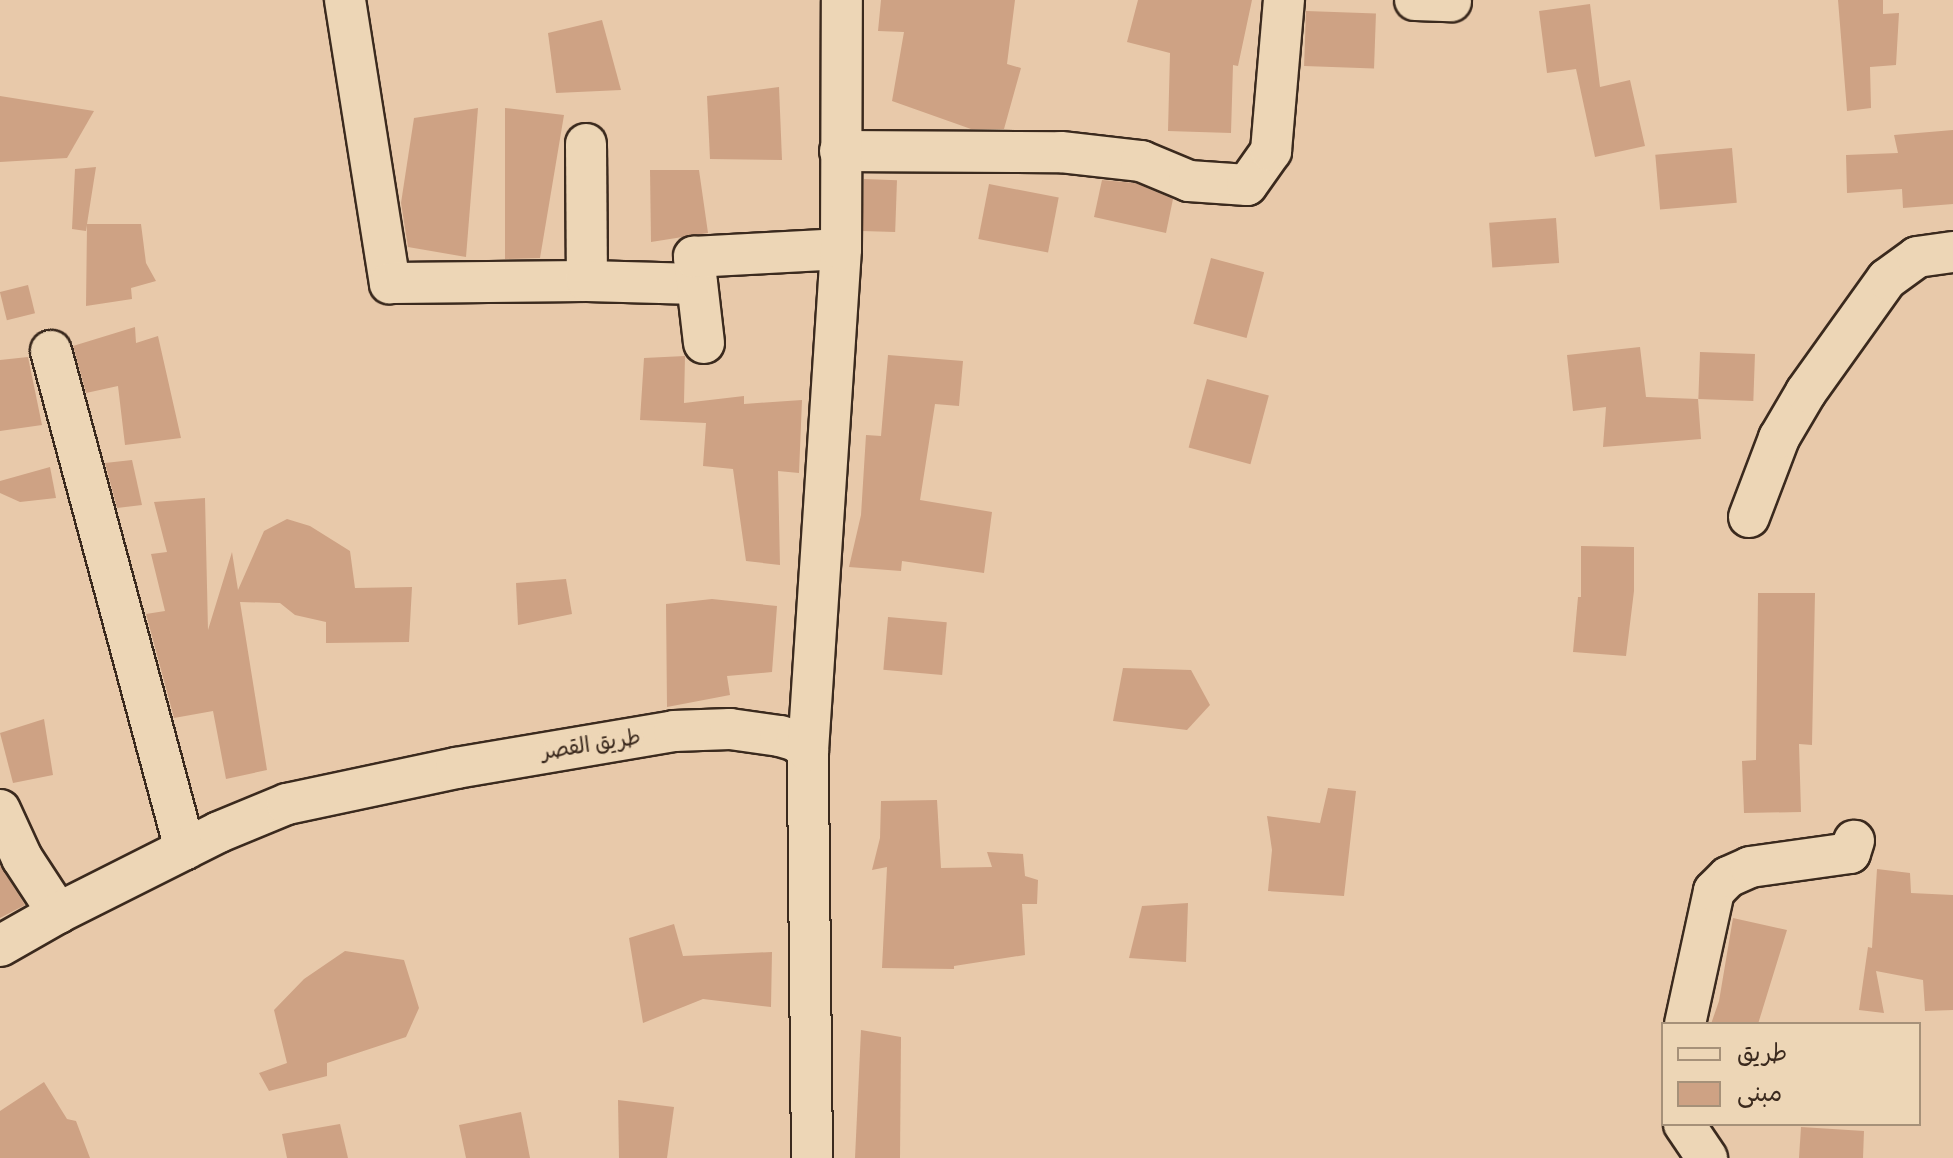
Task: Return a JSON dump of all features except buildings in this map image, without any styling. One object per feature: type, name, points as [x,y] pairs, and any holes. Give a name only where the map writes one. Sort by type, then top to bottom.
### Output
[{"type":"street","points":[[345,0],[390,283],[587,281],[697,284]]},
{"type":"street","points":[[812,1158],[808,751],[841,249],[842,0]]},
{"type":"street","points":[[840,151],[1061,152],[1141,161],[1189,181],[1247,185],[1271,151],[1284,0]]},
{"type":"street","points":[[586,144],[587,281]]},
{"type":"street","points":[[704,343],[694,257],[841,249]]},
{"type":"street","points":[[1749,517],[1779,438],[1799,403],[1887,279],[1917,257],[1953,252]]},
{"type":"street","points":[[51,351],[185,849]]},
{"type":"street","name":"طريق القصر","points":[[0,946],[185,849],[287,804],[456,768],[674,731],[730,729],[780,736],[796,741],[808,751]]},
{"type":"street","points":[[0,810],[22,858],[58,913]]},
{"type":"street","points":[[1685,1022],[1714,891],[1728,877],[1750,867],[1850,853],[1854,841]]},
{"type":"street","points":[[1685,1126],[1707,1158]]}]
